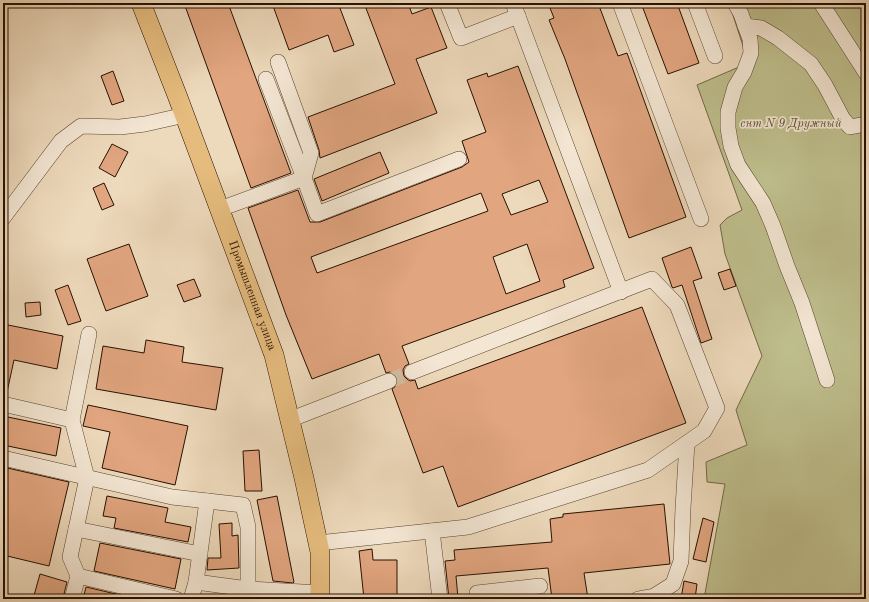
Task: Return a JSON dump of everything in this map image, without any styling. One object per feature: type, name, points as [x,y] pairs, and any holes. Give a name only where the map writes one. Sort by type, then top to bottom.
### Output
[{"type":"main road","name":"Промышленная улица","points":[[140,3],[185,115],[274,355],[304,478],[320,552],[320,596]]},
{"type":"lane","points":[[447,3],[461,38],[516,9],[621,292]]},
{"type":"lane","points":[[620,3],[701,219]]},
{"type":"lane","points":[[695,3],[715,56]]},
{"type":"lane","points":[[735,3],[746,26],[750,39],[751,53],[744,72],[735,87],[728,112],[728,128],[731,146],[738,165],[763,203],[773,226],[786,266],[802,303],[827,380]]},
{"type":"lane","points":[[821,3],[866,73]]},
{"type":"lane","points":[[746,26],[761,28],[778,38],[811,64],[825,85],[843,119],[850,127],[866,124]]},
{"type":"lane","points":[[278,62],[311,153],[304,178]]},
{"type":"lane","points":[[266,79],[317,214],[459,159]]},
{"type":"lane","points":[[3,218],[61,141],[81,126],[120,127],[145,124],[185,115]]},
{"type":"lane","points":[[220,209],[304,178]]},
{"type":"lane","points":[[318,543],[468,527],[648,470],[704,431],[717,408],[677,305],[652,279],[412,372]]},
{"type":"lane","points":[[72,599],[78,576],[70,557],[87,478],[72,420],[89,334]]},
{"type":"lane","points":[[289,420],[389,381]]},
{"type":"lane","points":[[3,404],[72,420]]},
{"type":"lane","points":[[638,599],[654,596],[673,584],[681,561],[682,508],[687,443]]},
{"type":"lane","points":[[3,458],[172,497],[244,505],[248,526],[247,594]]},
{"type":"lane","points":[[191,599],[196,582],[207,501]]},
{"type":"lane","points":[[76,529],[200,554]]},
{"type":"lane","points":[[432,531],[440,599]]},
{"type":"lane","points":[[78,576],[176,599]]},
{"type":"lane","points":[[196,582],[247,594],[320,596]]},
{"type":"lane","points":[[478,599],[477,593],[532,591]]},
{"type":"green space","name":"снт N 9 Дружный","points":[[729,3],[866,3],[866,599],[704,599],[725,484],[707,482],[706,462],[747,445],[736,410],[762,356],[725,254],[720,225],[727,218],[742,210],[697,85],[739,67],[745,52]]},
{"type":"building","points":[[184,3],[228,3],[291,173],[251,188]]},
{"type":"building","points":[[272,3],[338,3],[354,45],[334,52],[328,35],[289,50]]},
{"type":"building","points":[[364,3],[408,3],[412,14],[431,7],[447,48],[416,59],[437,113],[320,158],[319,150],[308,117],[395,84]]},
{"type":"building","points":[[548,3],[598,3],[618,56],[627,53],[686,217],[629,238],[565,59],[549,20],[554,18]]},
{"type":"building","points":[[641,3],[677,3],[699,63],[668,74]]},
{"type":"building","points":[[518,66],[594,268],[563,280],[565,287],[402,346],[409,364],[405,366],[403,370],[404,376],[410,381],[415,380],[418,389],[642,307],[686,423],[458,507],[443,466],[423,473],[392,389],[398,383],[397,378],[390,372],[386,373],[379,354],[312,379],[286,315],[248,208],[298,190],[310,222],[320,222],[462,167],[469,162],[462,141],[486,132],[467,80],[487,73],[488,77]],"holes":[[[539,180],[548,202],[511,215],[502,194]],[[481,193],[488,211],[317,273],[311,257]],[[527,244],[540,281],[506,294],[493,257]]]},
{"type":"building","points":[[113,71],[124,101],[112,105],[101,76]]},
{"type":"building","points":[[112,144],[128,152],[115,177],[99,168]]},
{"type":"building","points":[[380,152],[389,173],[322,201],[314,179]]},
{"type":"building","points":[[104,183],[114,205],[102,210],[93,188]]},
{"type":"building","points":[[129,244],[148,296],[106,311],[87,259]]},
{"type":"building","points":[[691,247],[702,278],[693,281],[712,339],[701,343],[682,285],[672,287],[662,258]]},
{"type":"building","points":[[730,269],[736,286],[724,290],[718,273]]},
{"type":"building","points":[[194,279],[201,296],[184,302],[177,285]]},
{"type":"building","points":[[68,285],[81,321],[68,325],[55,290]]},
{"type":"building","points":[[40,302],[41,315],[26,317],[25,303]]},
{"type":"building","points":[[3,324],[63,336],[57,369],[14,360],[7,392],[3,392]]},
{"type":"building","points":[[146,340],[184,347],[182,362],[223,368],[216,410],[96,389],[103,346],[144,353]]},
{"type":"building","points":[[88,405],[188,426],[175,485],[102,468],[110,432],[83,426]]},
{"type":"building","points":[[3,416],[61,428],[56,456],[3,445]]},
{"type":"building","points":[[259,450],[262,491],[245,491],[243,451]]},
{"type":"building","points":[[3,467],[69,482],[49,566],[3,555]]},
{"type":"building","points":[[107,496],[168,508],[165,522],[191,527],[188,542],[114,528],[116,518],[103,516]]},
{"type":"building","points":[[277,496],[293,583],[273,581],[257,500]]},
{"type":"building","points":[[664,504],[670,564],[584,573],[588,599],[552,599],[548,568],[456,576],[458,598],[449,599],[445,561],[455,560],[454,550],[552,542],[550,519],[563,517],[563,514]]},
{"type":"building","points":[[703,518],[714,522],[706,562],[693,559]]},
{"type":"building","points":[[232,523],[232,536],[238,535],[239,568],[207,570],[208,558],[221,558],[219,524]]},
{"type":"building","points":[[100,543],[181,559],[175,589],[94,571]]},
{"type":"building","points":[[372,549],[373,560],[397,560],[397,599],[364,599],[359,551]]},
{"type":"building","points":[[40,574],[67,582],[63,598],[59,596],[58,599],[33,599]]},
{"type":"building","points":[[684,581],[697,584],[695,599],[681,599]]},
{"type":"building","points":[[86,587],[137,599],[83,599]]},
{"type":"tunnel","points":[[389,381],[412,372]]}]
